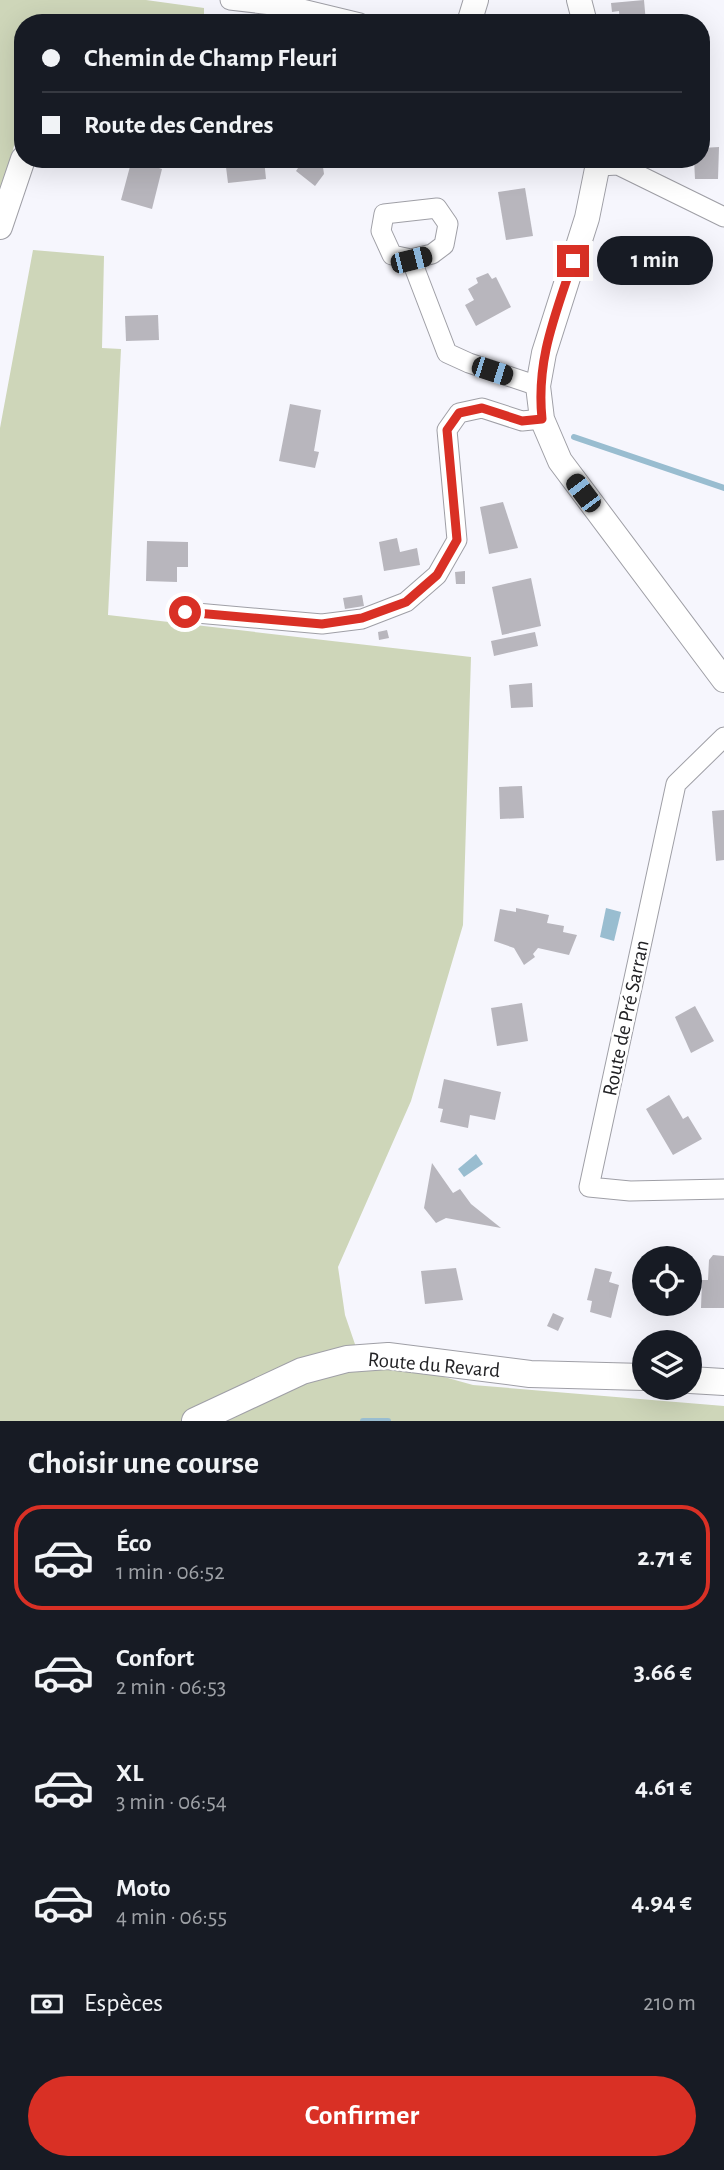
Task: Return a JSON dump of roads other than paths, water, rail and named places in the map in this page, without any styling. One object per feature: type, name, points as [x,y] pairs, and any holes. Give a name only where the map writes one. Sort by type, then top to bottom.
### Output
[{"type":"main road","name":"Route du Revard","points":[[195,1421],[302,1371],[347,1359],[388,1356],[530,1374],[632,1377]]},
{"type":"main road","points":[[702,1381],[724,1382]]},
{"type":"street","points":[[230,0],[298,8],[323,14]]},
{"type":"street","points":[[0,227],[20,168]]},
{"type":"street","points":[[598,168],[587,218],[544,353],[538,386],[542,419],[560,461],[724,680]]},
{"type":"street","points":[[624,168],[724,216]]},
{"type":"street","points":[[411,260],[447,352],[468,363],[538,386]]},
{"type":"street","points":[[185,612],[322,624],[362,618],[406,602],[437,575],[457,540],[447,430],[459,413],[482,408],[522,421],[542,419]]},
{"type":"street","name":"Route de Pré Sarran","points":[[724,737],[676,784],[589,1187],[630,1191],[724,1189]]},
{"type":"water","points":[[606,908],[621,912],[614,941],[600,937]]},
{"type":"water","points":[[476,1154],[483,1164],[464,1177],[458,1169]]},
{"type":"waterway","points":[[574,437],[724,488]]},
{"type":"waterway","points":[[363,1421],[388,1421]]}]
